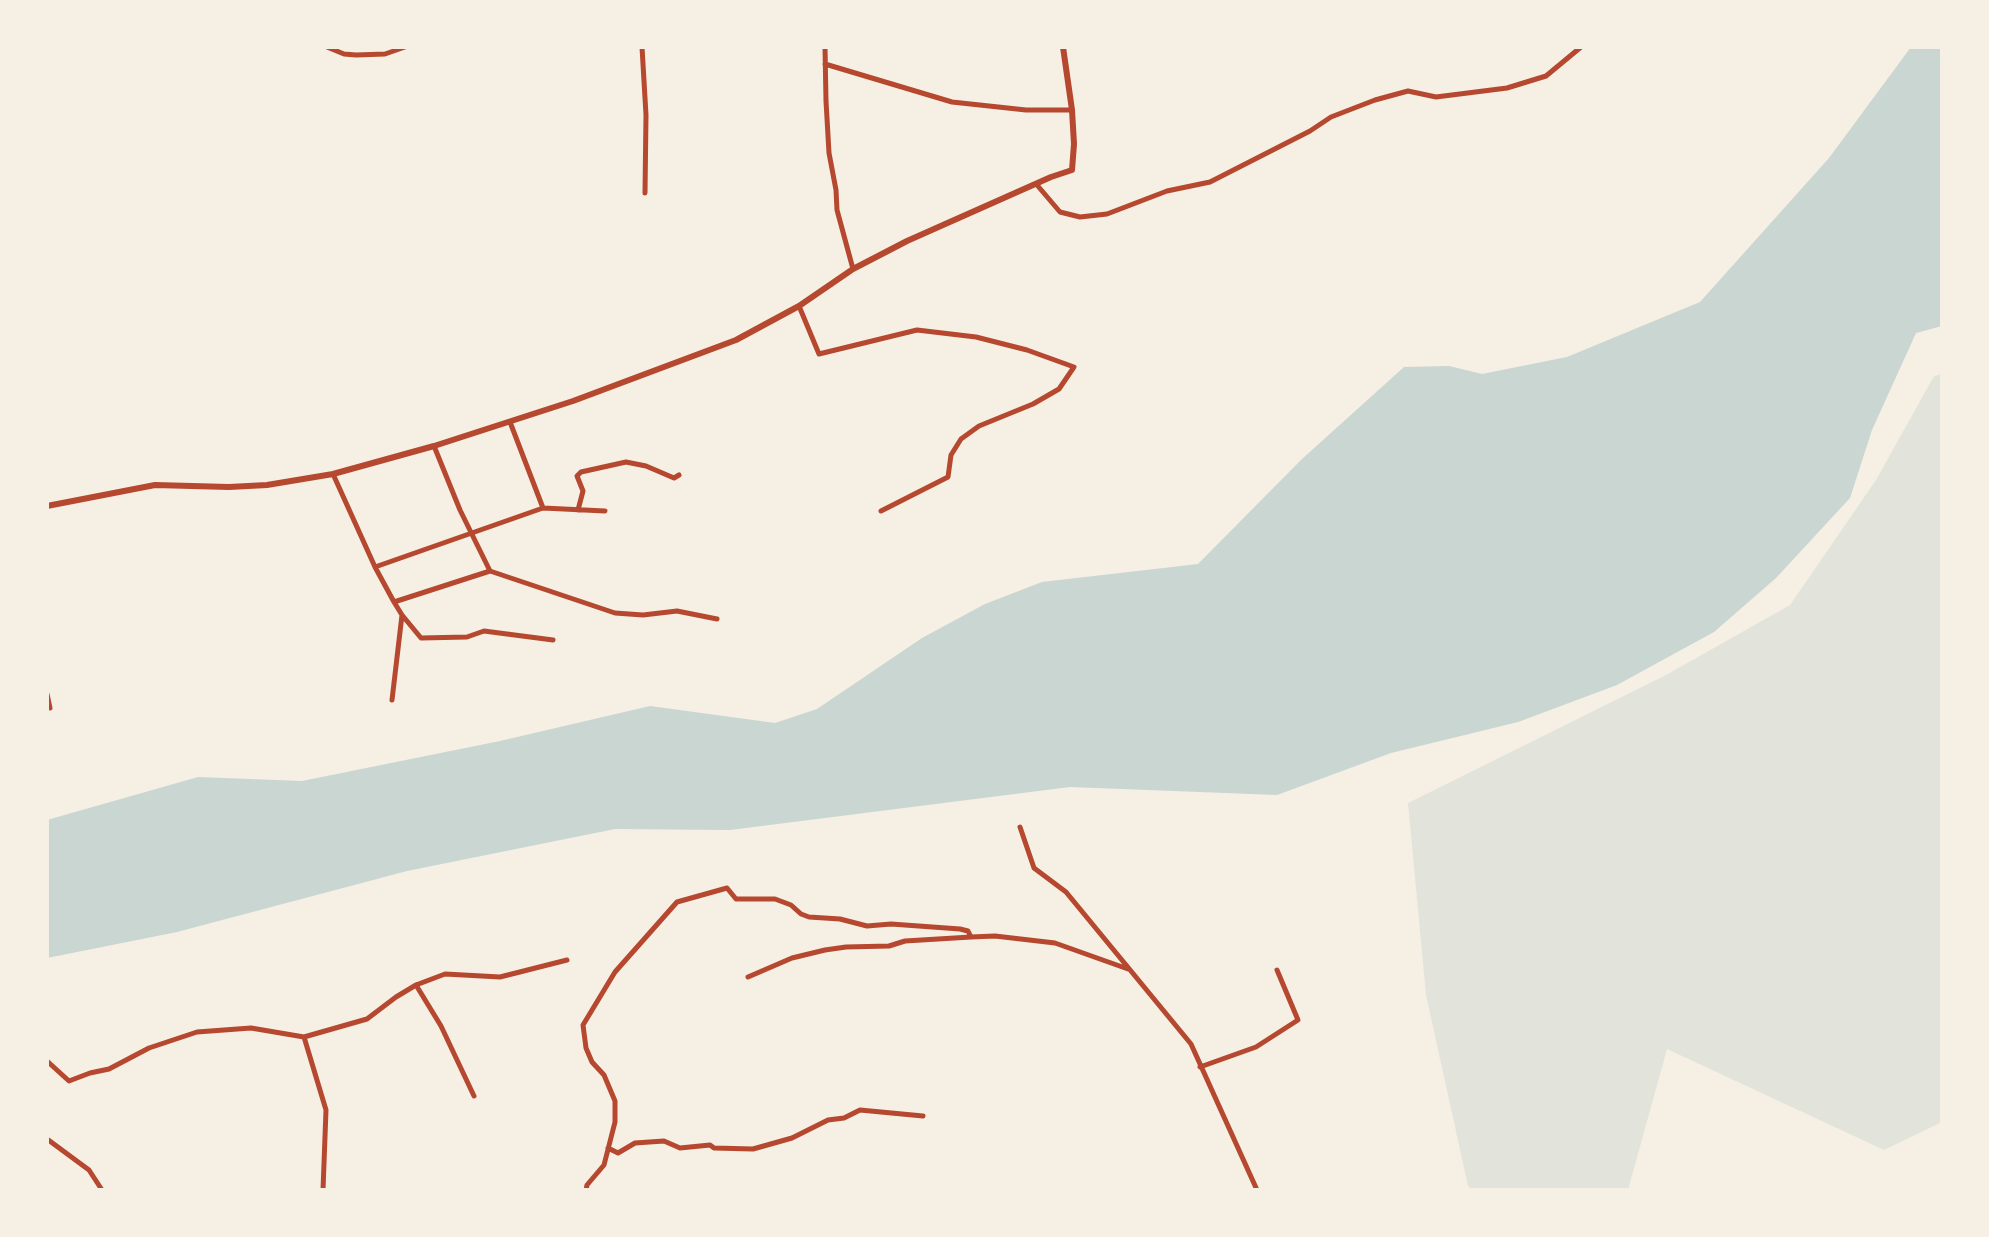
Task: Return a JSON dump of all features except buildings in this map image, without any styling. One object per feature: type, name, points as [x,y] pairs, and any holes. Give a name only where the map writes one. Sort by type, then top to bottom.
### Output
[{"type":"street","points":[[327,47],[344,54],[356,55],[385,54],[405,47]]},
{"type":"street","points":[[642,47],[646,115],[645,193]]},
{"type":"street","points":[[825,47],[827,131],[837,211],[853,270]]},
{"type":"street","points":[[47,506],[155,485],[229,488],[333,474],[510,422],[649,374],[736,340],[799,306],[853,270],[907,241],[1072,170],[1072,110],[1063,47]]},
{"type":"street","points":[[1037,185],[1060,212],[1080,218],[1107,214],[1167,191],[1210,182],[1310,131],[1331,117],[1375,100],[1408,91],[1436,97],[1507,88],[1546,76],[1581,47]]},
{"type":"street","points":[[825,64],[952,102],[1026,110],[1072,110]]},
{"type":"street","points":[[799,306],[819,355],[917,330],[976,337],[1074,366],[1059,389],[1033,404],[979,426],[961,439],[951,455],[948,477],[881,510]]},
{"type":"street","points":[[510,422],[543,508]]},
{"type":"street","points":[[434,446],[489,571]]},
{"type":"street","points":[[578,510],[583,491],[577,476],[581,472],[626,463],[646,466],[674,478],[679,475]]},
{"type":"street","points":[[333,474],[375,567],[402,615],[421,638],[467,637],[484,632],[553,640]]},
{"type":"street","points":[[375,567],[543,508],[605,511]]},
{"type":"street","points":[[394,602],[489,571],[615,613],[643,615],[677,611],[717,619]]},
{"type":"street","points":[[392,700],[402,615]]},
{"type":"street","points":[[47,694],[50,708]]},
{"type":"street","points":[[1020,827],[1034,868],[1066,892],[1191,1044],[1257,1190]]},
{"type":"street","points":[[586,1190],[587,1185],[604,1165],[615,1122],[615,1101],[604,1075],[592,1062],[586,1048],[583,1026],[615,972],[677,902],[727,888],[736,899],[775,899],[791,905],[808,917],[840,919],[867,926],[891,924],[960,929],[968,931],[971,937]]},
{"type":"street","points":[[748,976],[792,958],[825,950],[889,946],[905,941],[995,936],[1055,943],[1128,969]]},
{"type":"street","points":[[47,1060],[69,1081],[108,1069],[149,1048],[197,1032],[251,1028],[304,1037],[367,1019],[415,985],[445,974],[500,977],[567,960]]},
{"type":"street","points":[[1200,1067],[1256,1046],[1298,1020],[1277,970]]},
{"type":"street","points":[[415,985],[441,1026],[474,1096]]},
{"type":"street","points":[[304,1037],[326,1110],[323,1190]]},
{"type":"street","points":[[608,1148],[618,1153],[635,1143],[664,1141],[680,1148],[710,1145],[714,1148],[753,1149],[792,1138],[828,1120],[844,1118],[860,1110],[923,1116]]},
{"type":"street","points":[[47,1139],[89,1170],[102,1190]]},
{"type":"shaded area","points":[[1911,47],[1942,47],[1942,326],[1916,333],[1872,430],[1850,498],[1776,578],[1714,632],[1617,685],[1518,722],[1391,753],[1277,795],[1070,787],[730,830],[615,829],[407,871],[177,932],[47,958],[47,820],[198,777],[302,781],[500,741],[650,706],[775,723],[817,709],[922,638],[985,604],[1042,582],[1198,564],[1302,459],[1404,367],[1449,366],[1482,374],[1567,357],[1700,302],[1829,158]]},
{"type":"shaded area","points":[[1942,374],[1942,1122],[1884,1150],[1667,1049],[1628,1190],[1471,1190],[1426,995],[1408,803],[1666,675],[1790,605],[1876,480],[1934,376]]}]
